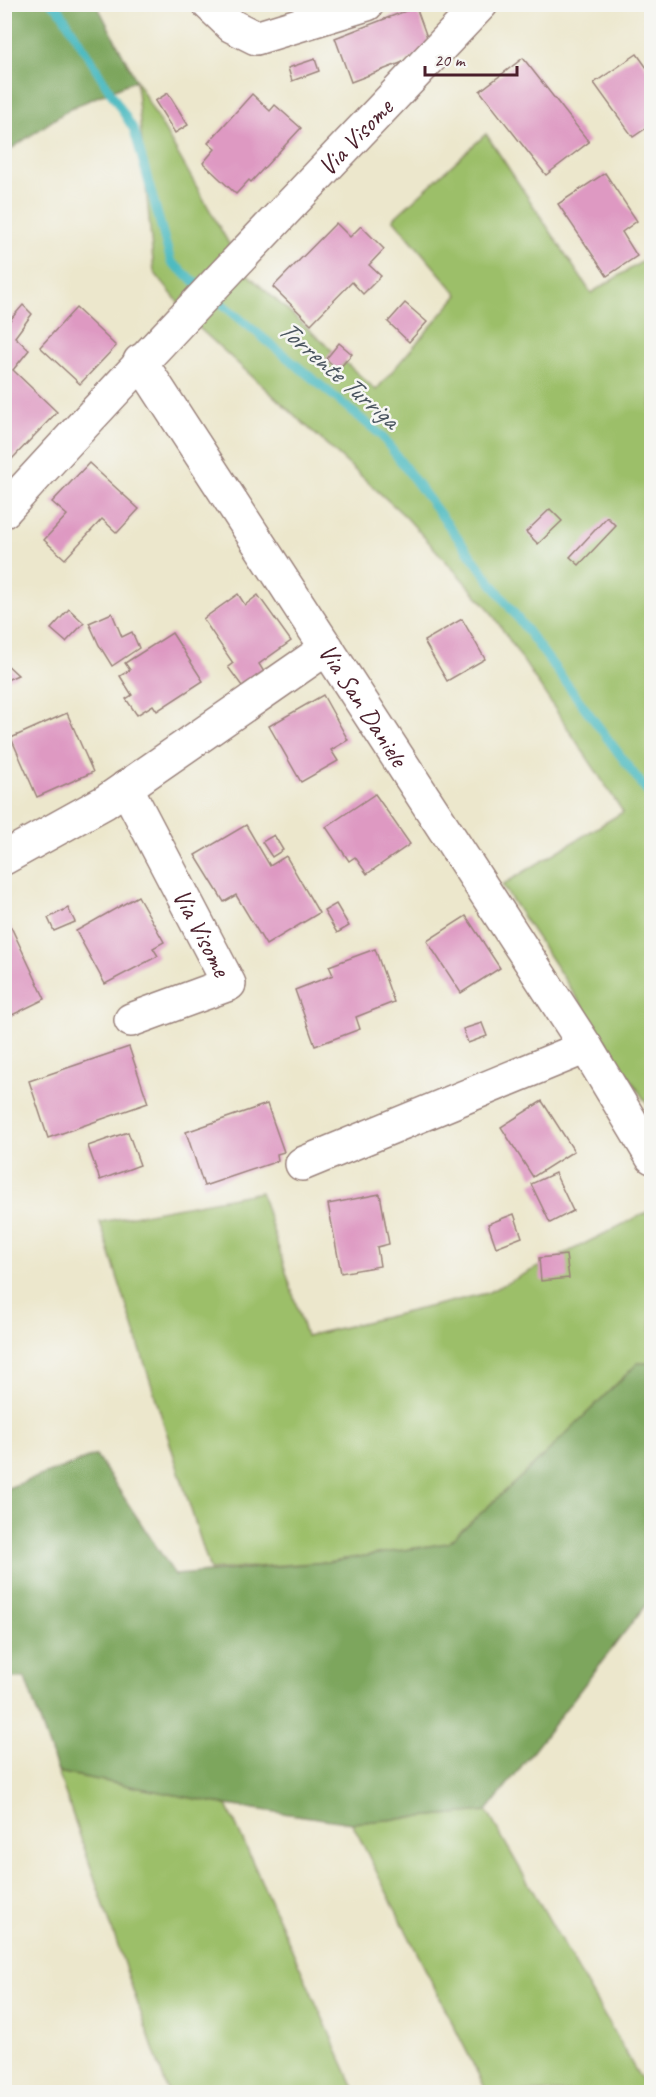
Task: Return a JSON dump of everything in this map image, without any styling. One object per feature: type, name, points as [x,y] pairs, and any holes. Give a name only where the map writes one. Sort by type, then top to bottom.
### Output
[{"type":"street","points":[[209,4],[232,26],[256,38],[367,4]]},
{"type":"street","name":"Via Visome","points":[[140,361],[231,270],[481,4]]},
{"type":"street","points":[[4,511],[140,361]]},
{"type":"street","name":"Via San Daniele","points":[[140,361],[586,1047],[651,1157]]},
{"type":"street","points":[[4,858],[105,802],[327,648]]},
{"type":"street","name":"Via Visome","points":[[126,787],[229,984],[131,1020]]},
{"type":"street","points":[[302,1164],[586,1047]]},
{"type":"green space","points":[[5,4],[97,5],[136,80],[71,108],[5,153]]},
{"type":"green space","points":[[136,80],[245,272],[376,390],[458,295],[393,219],[486,134],[591,293],[651,256],[651,1110],[502,885],[623,812],[489,609],[406,517],[198,327],[154,272]]},
{"type":"green space","points":[[261,1192],[306,1336],[487,1293],[651,1210],[651,1363],[638,1363],[534,1465],[448,1543],[327,1562],[210,1570],[100,1222]]},
{"type":"green space","points":[[638,1363],[651,1363],[651,1598],[487,1811],[352,1823],[227,1805],[58,1772],[25,1678],[5,1678],[5,1489],[96,1455],[175,1575],[327,1562],[448,1543],[534,1465]]},
{"type":"green space","points":[[58,1772],[227,1805],[356,2092],[168,2092]]},
{"type":"green space","points":[[487,1811],[648,2092],[487,2092],[352,1823]]},
{"type":"building","points":[[416,7],[432,51],[351,82],[335,38]]},
{"type":"building","points":[[637,54],[652,75],[652,124],[633,137],[594,83]]},
{"type":"building","points":[[523,58],[589,142],[546,175],[480,91]]},
{"type":"building","points":[[315,59],[319,71],[292,81],[288,68]]},
{"type":"building","points":[[168,93],[188,125],[175,133],[155,101]]},
{"type":"building","points":[[252,94],[270,111],[275,105],[301,128],[251,182],[249,180],[236,194],[203,163],[215,149],[208,143]]},
{"type":"building","points":[[605,173],[637,221],[622,232],[637,256],[607,276],[558,204]]},
{"type":"building","points":[[336,223],[350,237],[361,226],[384,249],[369,265],[381,276],[363,294],[352,282],[311,324],[273,287]]},
{"type":"building","points":[[405,303],[427,322],[409,342],[388,322]]},
{"type":"building","points":[[23,305],[32,314],[15,337],[29,350],[13,370],[57,412],[10,461],[4,456],[4,327]]},
{"type":"building","points":[[76,308],[116,346],[80,384],[40,347]]},
{"type":"building","points":[[339,343],[352,354],[338,370],[326,359]]},
{"type":"building","points":[[89,463],[139,509],[117,533],[102,519],[65,559],[44,540],[67,515],[52,502]]},
{"type":"building","points":[[550,509],[562,521],[538,544],[526,532]]},
{"type":"building","points":[[607,517],[616,526],[579,565],[570,557]]},
{"type":"building","points":[[238,594],[245,605],[258,595],[291,641],[259,664],[264,672],[242,686],[228,667],[233,663],[203,619]]},
{"type":"building","points":[[69,609],[84,623],[66,642],[51,629]]},
{"type":"building","points":[[112,613],[122,637],[132,632],[139,648],[112,666],[89,623]]},
{"type":"building","points":[[462,619],[485,659],[447,681],[424,641]]},
{"type":"building","points":[[172,633],[203,681],[157,711],[153,705],[137,715],[126,699],[132,695],[120,676],[130,670],[125,663]]},
{"type":"building","points":[[4,662],[18,675],[4,681]]},
{"type":"building","points":[[323,695],[348,740],[331,750],[338,761],[301,782],[269,726]]},
{"type":"building","points":[[67,713],[93,772],[37,797],[11,738]]},
{"type":"building","points":[[375,794],[410,844],[367,874],[355,857],[349,861],[326,827]]},
{"type":"building","points":[[246,825],[270,866],[286,856],[319,913],[266,945],[236,895],[224,902],[195,855]]},
{"type":"building","points":[[274,835],[283,850],[272,857],[262,842]]},
{"type":"building","points":[[138,896],[164,942],[153,948],[158,956],[105,984],[76,931]]},
{"type":"building","points":[[336,904],[349,926],[337,933],[324,911]]},
{"type":"building","points":[[68,908],[75,922],[54,931],[48,918]]},
{"type":"building","points":[[466,916],[500,968],[461,993],[427,941]]},
{"type":"building","points":[[11,927],[45,999],[4,1019],[4,930]]},
{"type":"building","points":[[375,949],[394,1002],[356,1017],[360,1029],[315,1046],[295,990],[333,975],[329,966]]},
{"type":"building","points":[[482,1023],[487,1036],[468,1043],[463,1029]]},
{"type":"building","points":[[129,1047],[148,1103],[48,1138],[29,1081]]},
{"type":"building","points":[[542,1101],[574,1151],[533,1177],[501,1127]]},
{"type":"building","points":[[267,1104],[284,1152],[277,1154],[278,1161],[204,1186],[186,1132]]},
{"type":"building","points":[[128,1132],[140,1165],[100,1180],[88,1146]]},
{"type":"building","points":[[555,1173],[573,1211],[550,1223],[531,1184]]},
{"type":"building","points":[[380,1194],[389,1244],[377,1247],[380,1266],[341,1273],[328,1204]]},
{"type":"building","points":[[514,1214],[522,1237],[496,1247],[488,1224]]},
{"type":"building","points":[[566,1255],[569,1278],[541,1281],[539,1258]]},
{"type":"waterway","name":"Torrente Turriga","points":[[52,4],[59,9],[134,130],[171,262],[381,435],[652,798]]}]
